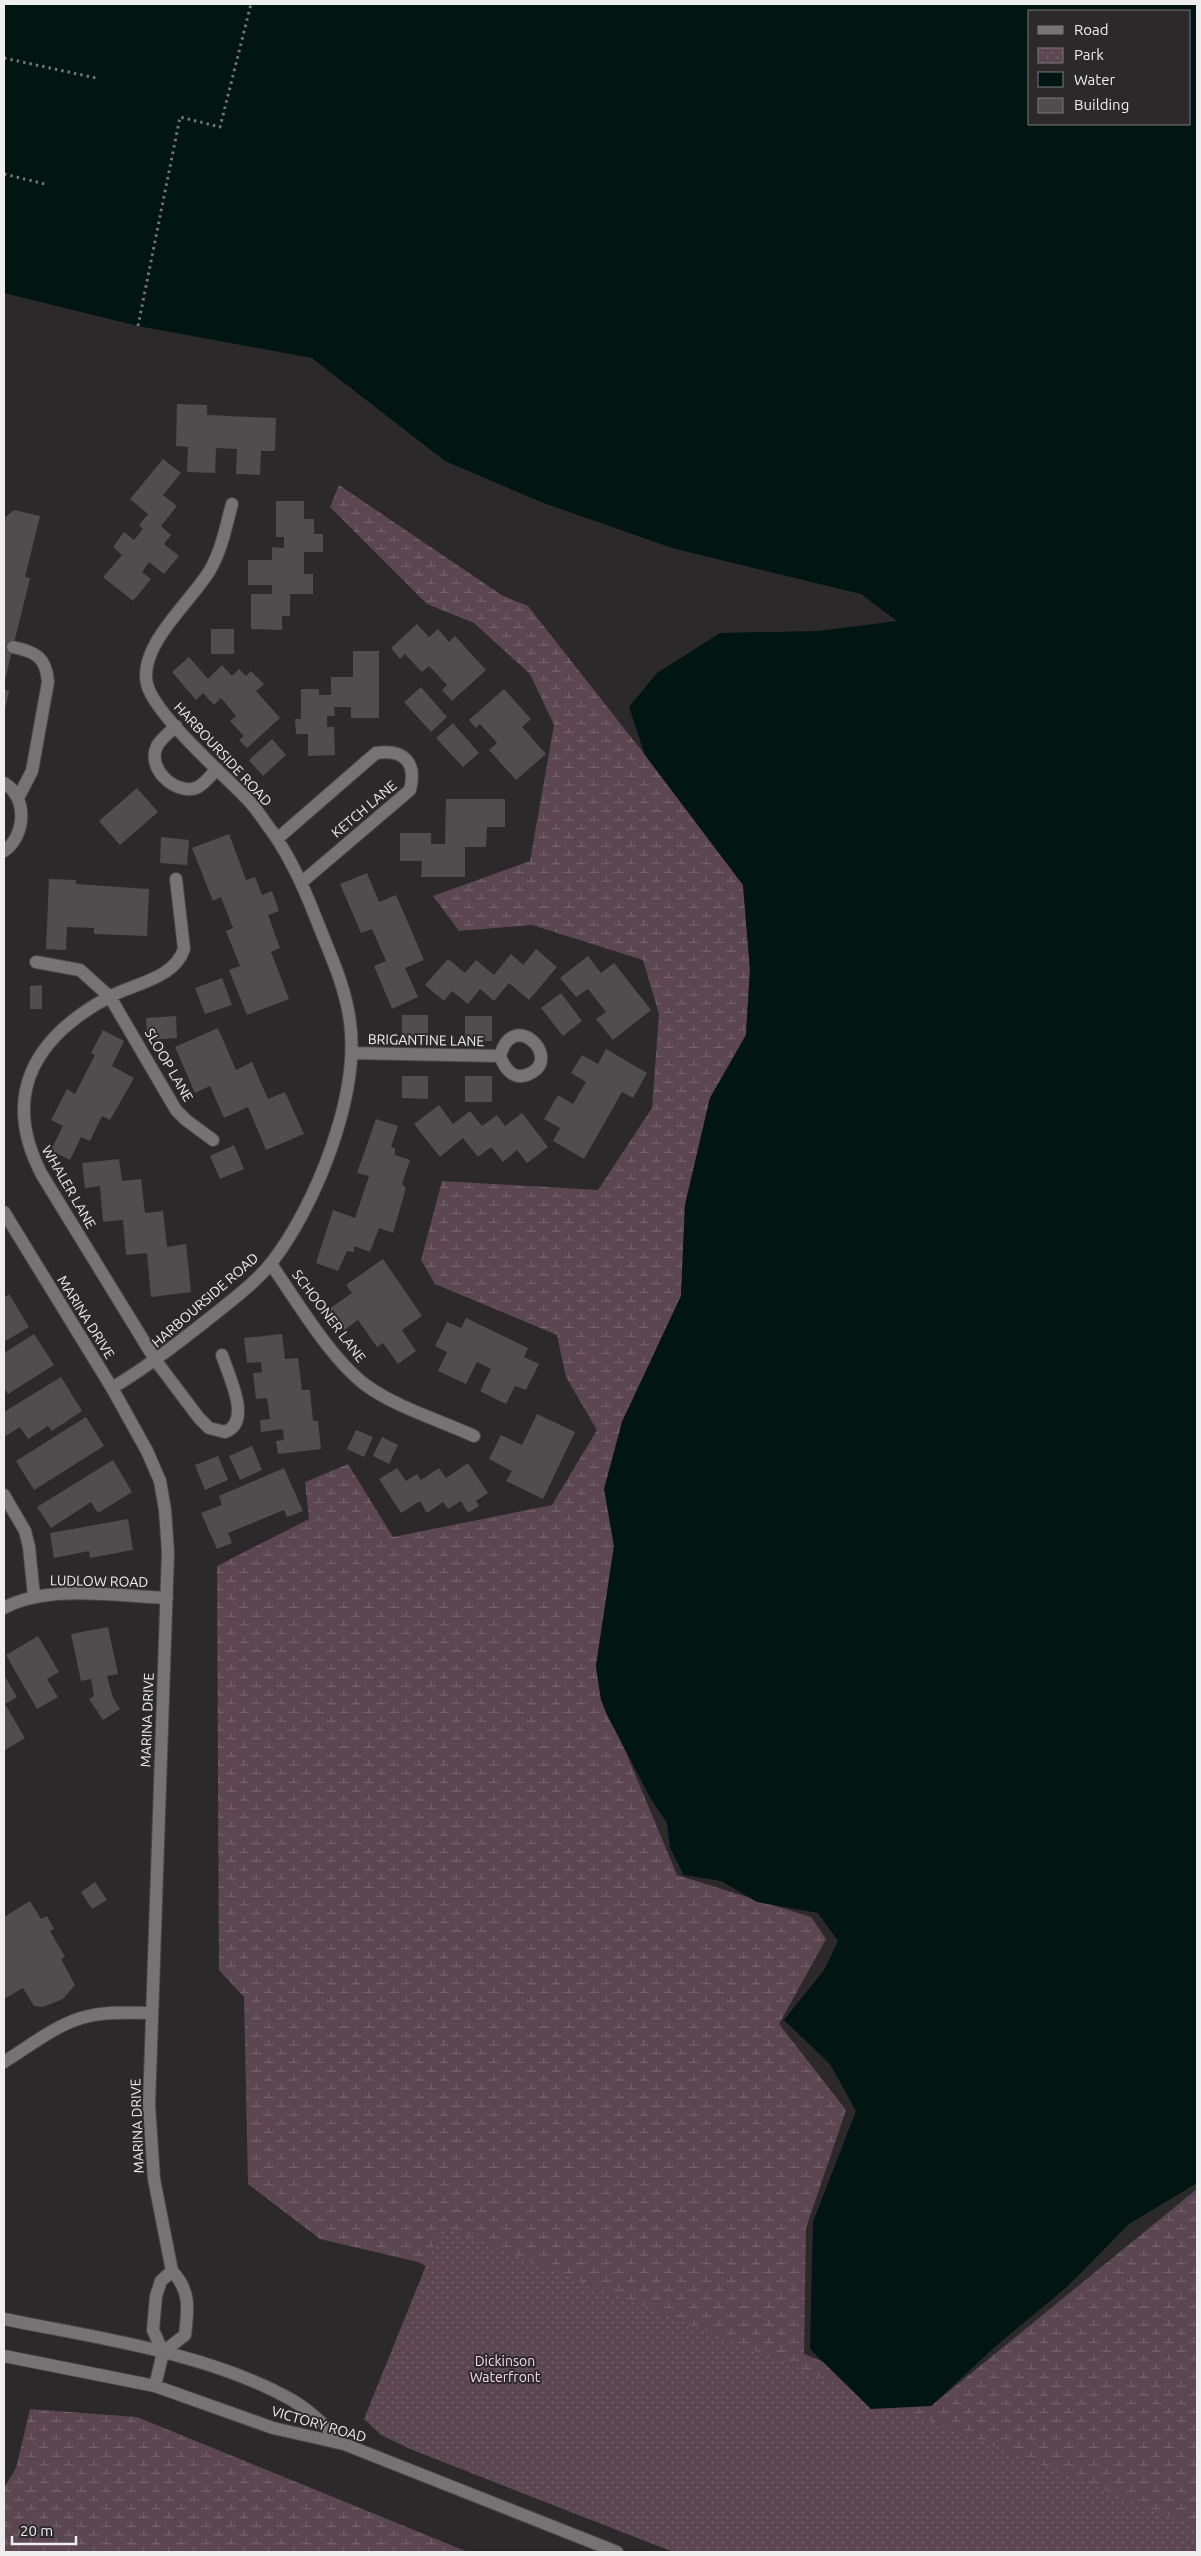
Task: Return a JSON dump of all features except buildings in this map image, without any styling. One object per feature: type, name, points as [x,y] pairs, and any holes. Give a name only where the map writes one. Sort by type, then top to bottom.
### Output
[{"type":"street","name":"HARBOURSIDE ROAD","points":[[112,1388],[156,1361],[237,1296],[271,1264],[295,1226],[320,1177],[336,1135],[347,1093],[352,1053],[350,1023],[344,991],[302,882],[277,838],[250,803],[153,700],[147,683],[146,665],[154,646],[210,570],[220,548],[232,504]]},
{"type":"street","points":[[13,647],[29,650],[40,658],[47,668],[48,682],[32,771],[18,798]]},
{"type":"street","points":[[176,726],[157,745],[154,756],[155,766],[176,788],[186,790],[199,787],[216,769]]},
{"type":"street","name":"KETCH LANE","points":[[277,838],[376,753],[390,751],[402,754],[410,765],[413,777],[410,790],[302,882]]},
{"type":"street","points":[[4,783],[18,798],[22,816],[18,835],[4,850]]},
{"type":"street","name":"WHALER LANE","points":[[176,879],[184,949],[181,958],[174,967],[165,973],[110,997],[60,1031],[36,1060],[25,1090],[23,1123],[33,1157],[42,1175],[156,1361],[198,1418],[209,1428],[225,1432],[236,1425],[240,1411],[222,1355]]},
{"type":"street","name":"SLOOP LANE","points":[[36,962],[80,970],[110,997],[176,1110],[213,1140]]},
{"type":"street","name":"BRIGANTINE LANE","points":[[352,1053],[500,1056]]},
{"type":"street","name":"MARINA DRIVE","points":[[4,1212],[112,1388],[147,1451],[160,1481],[165,1510],[168,1552],[167,1598],[149,2105],[151,2157],[157,2200],[172,2270],[182,2282],[188,2300],[185,2335],[163,2352]]},
{"type":"street","name":"SCHOONER LANE","points":[[271,1264],[337,1356],[367,1386],[390,1399],[474,1436]]},
{"type":"street","points":[[4,1495],[25,1531],[34,1596]]},
{"type":"street","name":"LUDLOW ROAD","points":[[4,1608],[18,1600],[54,1594],[167,1598]]},
{"type":"street","points":[[4,2062],[65,2025],[88,2016],[111,2012],[151,2013]]},
{"type":"street","points":[[155,2386],[163,2352],[153,2330],[156,2296],[161,2281],[172,2270]]},
{"type":"street","points":[[4,2319],[163,2352],[225,2371],[292,2400],[312,2414],[344,2444]]},
{"type":"street","name":"VICTORY ROAD","points":[[4,2356],[155,2386],[274,2428],[344,2444],[617,2552]]},
{"type":"path","points":[[138,326],[180,117],[220,127],[251,4]]},
{"type":"path","points":[[4,58],[96,78]]},
{"type":"path","points":[[4,174],[45,184]]},
{"type":"green space","points":[[339,485],[503,596],[528,606],[645,755],[743,885],[750,969],[746,1035],[710,1098],[685,1205],[681,1296],[622,1422],[610,1520],[614,1546],[596,1666],[599,1688],[677,1875],[811,1917],[826,1939],[779,2024],[846,2110],[806,2228],[804,2354],[931,2406],[1197,2189],[1197,2529],[694,2406],[418,2262],[320,2239],[248,2184],[244,1997],[219,1970],[217,1566],[309,1519],[305,1482],[348,1464],[393,1537],[552,1505],[597,1430],[566,1377],[557,1335],[435,1284],[421,1260],[442,1181],[598,1190],[652,1108],[659,1014],[643,960],[532,925],[459,931],[433,896],[530,861],[554,725],[530,674],[474,623],[427,604],[330,507]]},
{"type":"green space","name":"Dickinson Waterfront","points":[[442,2226],[1197,2527],[1197,2552],[673,2552],[410,2449],[381,2435],[364,2419]]},
{"type":"green space","points":[[30,2409],[137,2417],[468,2552],[4,2552],[4,2488],[16,2468]]},
{"type":"water","points":[[4,4],[1197,4],[1197,2183],[1129,2224],[1068,2286],[997,2345],[931,2406],[871,2409],[810,2349],[813,2222],[856,2111],[830,2064],[784,2020],[824,1970],[838,1941],[818,1913],[757,1902],[721,1881],[684,1875],[670,1848],[667,1823],[651,1799],[607,1715],[601,1700],[596,1666],[614,1546],[604,1489],[622,1422],[681,1296],[685,1205],[710,1098],[746,1035],[750,969],[743,885],[645,755],[629,707],[657,673],[720,633],[818,631],[897,621],[861,594],[672,548],[541,502],[445,461],[312,358],[138,326],[4,293]]}]
